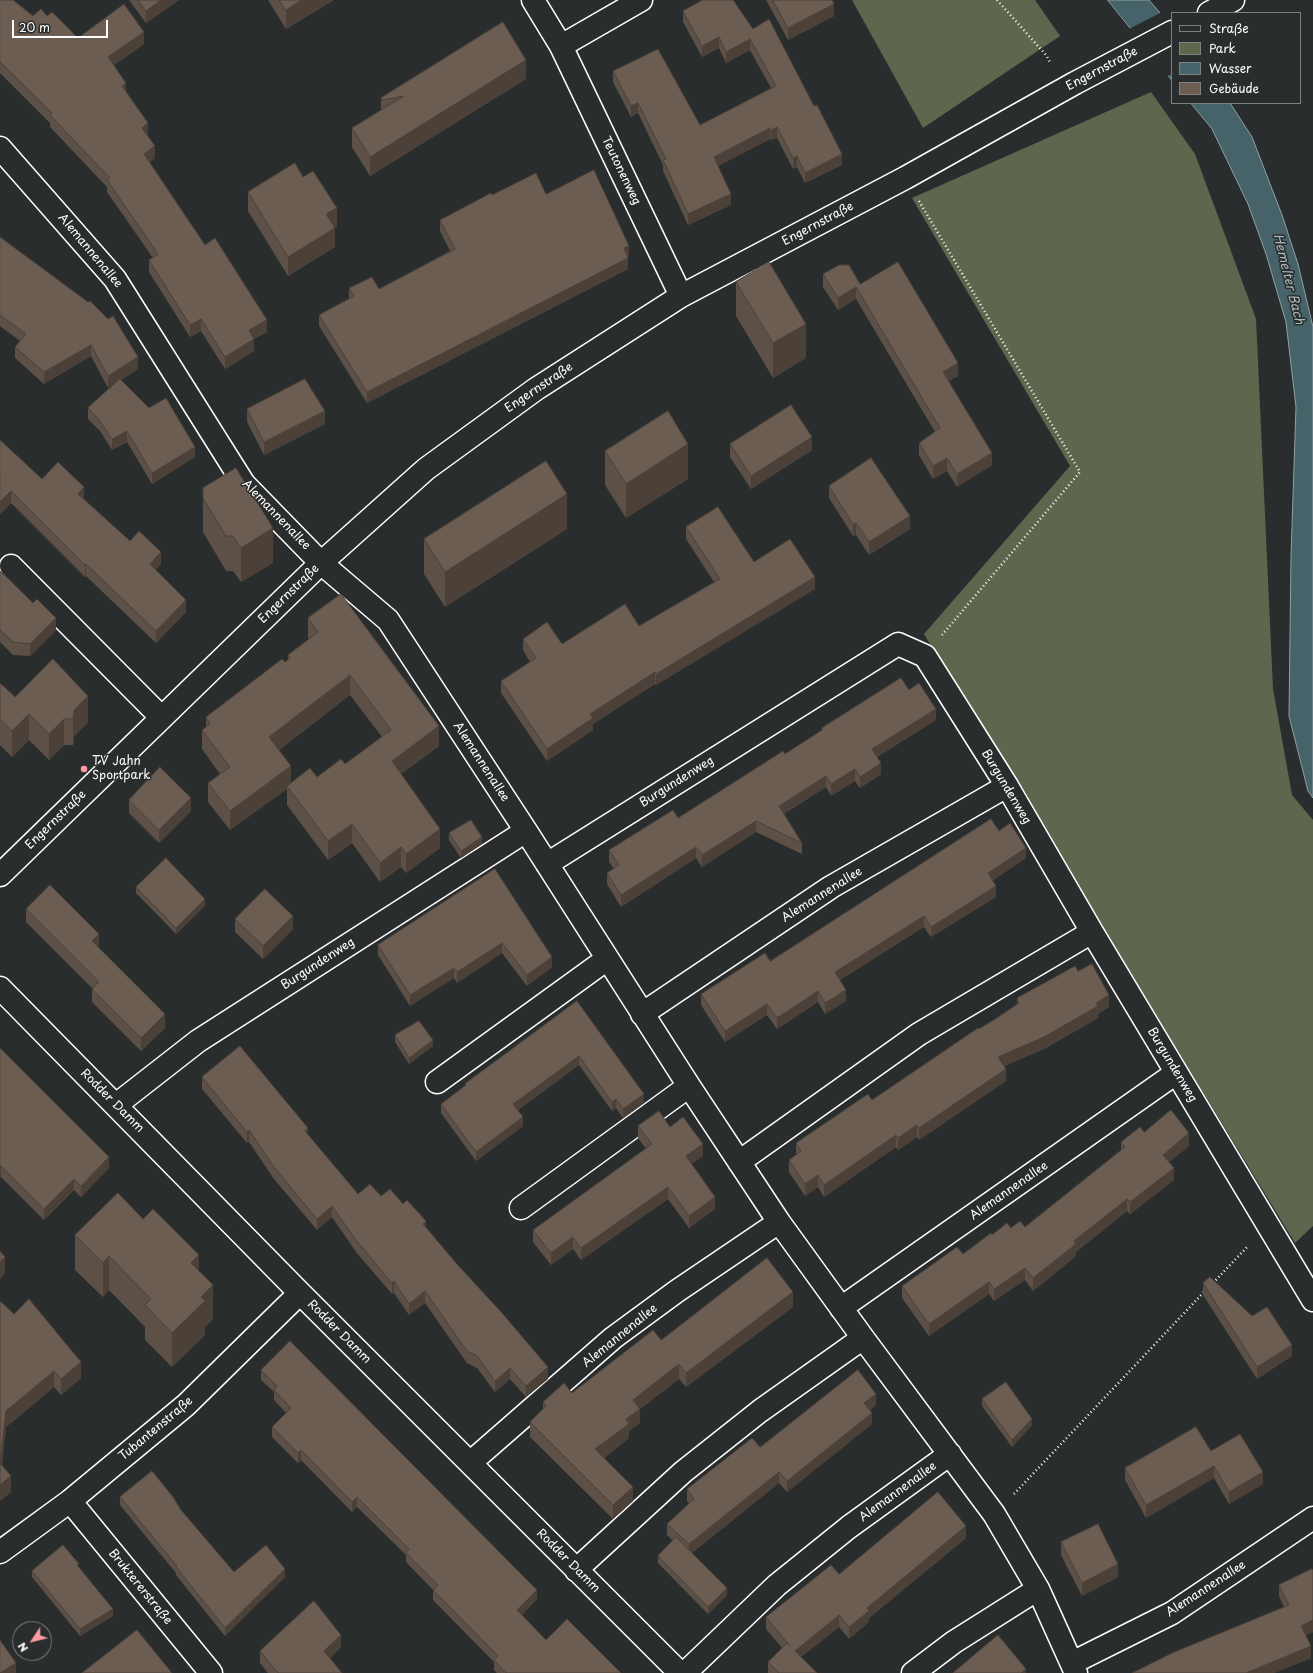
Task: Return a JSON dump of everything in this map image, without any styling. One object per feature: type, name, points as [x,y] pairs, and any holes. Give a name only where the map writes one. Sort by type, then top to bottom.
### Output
[{"type":"street","name":"Teutonenweg","points":[[533,0],[561,46],[681,296]]},
{"type":"street","points":[[561,46],[641,0]]},
{"type":"street","points":[[1211,12],[1233,0]]},
{"type":"street","name":"Engernstraße","points":[[0,875],[321,563],[426,469],[536,389],[681,296],[905,178],[1171,33]]},
{"type":"street","name":"Alemannenallee","points":[[0,148],[115,279],[244,484],[321,563],[388,620],[526,831],[642,1014],[779,1222],[994,1514],[1038,1589],[1074,1668],[1172,1613],[1313,1518]]},
{"type":"street","points":[[11,566],[161,718]]},
{"type":"street","name":"Burgundenweg","points":[[547,864],[898,644],[925,656],[1007,786],[1092,932],[1313,1300]]},
{"type":"street","name":"Alemannenallee","points":[[642,1014],[831,887],[1007,786]]},
{"type":"street","name":"Burgundenweg","points":[[116,1105],[198,1041],[526,831]]},
{"type":"street","points":[[739,1162],[919,1034],[1092,932]]},
{"type":"street","points":[[437,1082],[607,959]]},
{"type":"street","name":"Rodder Damm","points":[[0,988],[300,1293],[680,1673]]},
{"type":"street","name":"Alemannenallee","points":[[841,1308],[1176,1073]]},
{"type":"street","points":[[521,1208],[689,1086]]},
{"type":"street","name":"Alemannenallee","points":[[470,1463],[614,1338],[677,1291],[779,1222]]},
{"type":"street","name":"Tubantenstraße","points":[[0,1552],[70,1501],[186,1405],[300,1293]]},
{"type":"street","points":[[576,1570],[683,1472],[760,1411],[863,1338]]},
{"type":"street","name":"Alemannenallee","points":[[686,1673],[777,1585],[849,1527],[950,1454]]},
{"type":"street","name":"Bruktererstraße","points":[[70,1501],[211,1673]]},
{"type":"street","points":[[913,1673],[954,1642],[1038,1589]]},
{"type":"path","points":[[997,0],[1046,55],[1071,86]]},
{"type":"path","points":[[905,178],[1080,472],[925,656]]},
{"type":"path","points":[[994,1514],[1268,1225]]},
{"type":"green space","points":[[852,0],[1035,0],[1060,36],[923,128]]},
{"type":"green space","points":[[1151,92],[1195,154],[1256,319],[1273,689],[1292,795],[1313,820],[1313,1226],[1295,1243],[924,634],[1070,466],[912,198]]},
{"type":"water","points":[[1108,0],[1149,0],[1171,26],[1171,79]]},
{"type":"water","name":"Hemelter Bach","points":[[1192,104],[1231,104],[1252,137],[1282,215],[1298,264],[1313,327],[1313,798],[1308,791],[1289,716],[1291,557],[1296,407],[1286,322],[1266,254],[1248,204],[1212,129]]},
{"type":"pier","points":[[1162,12],[1171,23],[1171,74],[1167,76],[1129,29]]},
{"type":"building","points":[[0,0],[13,0],[33,16],[41,9],[47,16],[52,12],[78,38],[124,4],[144,32],[108,57],[126,83],[122,86],[148,123],[142,128],[155,146],[144,154],[205,245],[215,238],[267,320],[249,330],[254,339],[225,357],[201,319],[190,325],[149,260],[158,254],[107,180],[110,178],[50,115],[52,113],[0,62]]},
{"type":"building","points":[[138,0],[161,0],[146,11]]},
{"type":"building","points":[[279,0],[302,0],[286,10]]},
{"type":"building","points":[[703,0],[733,0],[753,29],[769,19],[814,106],[817,105],[842,154],[805,173],[797,156],[793,158],[777,127],[771,130],[770,128],[714,157],[731,194],[688,214],[663,160],[666,159],[638,103],[631,106],[613,71],[658,49],[700,125],[776,86],[750,39],[726,52],[719,37],[702,46],[683,11]]},
{"type":"building","points":[[773,0],[832,0],[834,4],[788,28]]},
{"type":"building","points":[[503,22],[526,60],[370,157],[352,128],[404,96],[382,100],[381,98]]},
{"type":"building","points":[[295,163],[303,177],[313,171],[337,208],[326,214],[335,228],[288,257],[248,192]]},
{"type":"building","points":[[594,170],[629,246],[624,248],[628,258],[367,392],[319,315],[354,296],[349,288],[372,277],[379,289],[455,249],[440,220],[491,193],[492,195],[536,173],[546,194]]},
{"type":"building","points":[[0,237],[88,302],[90,301],[108,319],[113,316],[138,357],[108,376],[91,345],[44,372],[15,347],[26,334],[0,315]]},
{"type":"building","points":[[769,262],[806,324],[773,343],[736,282]]},
{"type":"building","points":[[898,262],[958,363],[943,372],[992,453],[957,474],[947,458],[933,466],[919,443],[940,428],[856,287],[838,298],[823,274],[839,265],[849,265],[860,284]]},
{"type":"building","points":[[120,379],[149,408],[166,398],[195,447],[152,473],[127,431],[112,439],[100,421],[88,408]]},
{"type":"building","points":[[305,379],[325,411],[264,442],[247,409]]},
{"type":"building","points":[[791,405],[812,437],[751,476],[730,444]]},
{"type":"building","points":[[668,411],[688,444],[626,484],[605,451]]},
{"type":"building","points":[[0,440],[42,479],[58,462],[84,487],[78,494],[130,541],[139,531],[161,552],[150,564],[186,600],[156,631],[86,564],[85,565],[11,491],[0,502]]},
{"type":"building","points":[[871,458],[910,516],[869,542],[856,523],[853,524],[829,486]]},
{"type":"building","points":[[546,461],[567,494],[445,572],[424,539]]},
{"type":"building","points":[[236,468],[273,528],[241,548],[233,536],[226,536],[203,498],[203,488]]},
{"type":"building","points":[[718,507],[754,562],[790,539],[815,577],[656,674],[655,672],[590,714],[593,718],[547,749],[501,681],[536,658],[523,639],[547,622],[562,644],[625,604],[639,626],[720,579],[686,527]]},
{"type":"building","points":[[0,571],[33,603],[37,599],[56,618],[30,644],[13,642],[0,630]]},
{"type":"building","points":[[341,594],[439,726],[392,761],[440,829],[406,854],[401,847],[380,863],[352,824],[328,841],[287,786],[310,768],[317,777],[341,759],[345,764],[391,730],[350,675],[269,737],[291,766],[230,811],[208,783],[230,767],[202,730],[210,724],[206,717],[282,659],[285,662],[290,658],[288,655],[318,632],[308,618]]},
{"type":"building","points":[[53,659],[88,696],[74,710],[73,719],[64,719],[49,734],[29,714],[12,731],[0,719],[0,683],[15,697]]},
{"type":"building","points":[[901,678],[909,690],[919,683],[936,709],[872,749],[881,763],[860,777],[855,769],[831,784],[826,776],[779,806],[802,843],[756,821],[702,855],[696,847],[621,895],[607,873],[619,865],[609,850],[673,810],[678,818],[783,751],[785,754],[822,730],[822,728]]},
{"type":"building","points":[[160,767],[191,798],[159,830],[129,800]]},
{"type":"building","points":[[991,819],[999,831],[1010,823],[1026,848],[988,873],[996,886],[931,927],[924,916],[835,972],[846,990],[825,1003],[818,991],[777,1018],[767,1004],[725,1031],[701,994],[765,953],[770,961]]},
{"type":"building","points":[[471,820],[482,837],[461,851],[449,833]]},
{"type":"building","points":[[166,858],[205,899],[176,928],[136,887]]},
{"type":"building","points":[[495,869],[552,957],[527,975],[502,943],[457,972],[454,968],[410,995],[378,945]]},
{"type":"building","points":[[50,885],[99,934],[92,941],[165,1014],[141,1038],[92,989],[99,982],[26,909]]},
{"type":"building","points":[[265,889],[293,916],[263,946],[235,919]]},
{"type":"building","points":[[1092,964],[1109,995],[1096,1003],[1098,1006],[1044,1037],[998,1057],[1006,1069],[919,1128],[917,1125],[898,1138],[896,1135],[824,1185],[818,1175],[805,1184],[789,1160],[801,1151],[796,1143],[868,1094],[872,1100],[978,1028],[979,1029],[1019,1003],[1017,998],[1075,966],[1078,971]]},
{"type":"building","points":[[577,1001],[644,1094],[623,1109],[616,1099],[612,1102],[579,1056],[513,1104],[523,1117],[476,1152],[441,1104],[466,1085],[465,1084]]},
{"type":"building","points":[[419,1021],[433,1040],[409,1058],[395,1035]]},
{"type":"building","points":[[240,1046],[308,1128],[305,1131],[358,1194],[370,1184],[381,1196],[390,1189],[403,1204],[407,1200],[426,1221],[423,1224],[548,1367],[526,1386],[510,1368],[495,1381],[477,1356],[467,1351],[425,1291],[409,1304],[394,1281],[392,1283],[356,1240],[332,1206],[317,1219],[274,1167],[249,1130],[247,1132],[202,1077]]},
{"type":"building","points":[[0,1048],[109,1157],[81,1186],[74,1179],[44,1209],[1,1166],[0,1167]]},
{"type":"building","points":[[1171,1110],[1189,1133],[1163,1155],[1174,1168],[1130,1202],[1127,1199],[1074,1241],[1076,1244],[1033,1278],[1025,1268],[994,1289],[989,1282],[929,1324],[902,1286],[957,1247],[963,1254],[1007,1223],[1011,1228],[1020,1221],[1025,1227],[1125,1147],[1121,1142],[1140,1127],[1144,1132]]},
{"type":"building","points":[[659,1111],[670,1127],[683,1117],[703,1144],[686,1156],[715,1197],[689,1216],[668,1187],[581,1248],[573,1237],[551,1253],[533,1230],[652,1144],[638,1126]]},
{"type":"building","points":[[118,1193],[143,1219],[153,1209],[199,1255],[191,1263],[213,1285],[201,1297],[205,1301],[172,1333],[145,1305],[151,1299],[109,1256],[103,1263],[75,1235]]},
{"type":"building","points":[[0,1251],[5,1257],[0,1262]]},
{"type":"building","points":[[767,1258],[793,1292],[686,1373],[679,1364],[633,1400],[640,1409],[626,1419],[629,1424],[595,1449],[633,1487],[613,1505],[530,1422],[546,1406],[543,1402],[564,1383],[572,1393],[653,1330],[661,1340]]},
{"type":"building","points":[[1210,1277],[1252,1316],[1267,1307],[1292,1345],[1257,1367],[1203,1283]]},
{"type":"building","points":[[29,1299],[81,1362],[61,1379],[54,1371],[6,1411],[0,1463],[0,1301],[14,1314]]},
{"type":"building","points":[[290,1341],[537,1590],[517,1610],[546,1640],[567,1619],[621,1673],[506,1673],[494,1660],[498,1656],[433,1590],[438,1585],[406,1553],[409,1549],[357,1497],[352,1502],[301,1450],[298,1453],[272,1427],[291,1408],[274,1390],[277,1386],[261,1370]]},
{"type":"building","points":[[858,1370],[876,1394],[864,1403],[872,1413],[787,1481],[779,1472],[689,1544],[667,1524],[694,1499],[687,1489],[752,1438],[760,1447]]},
{"type":"building","points":[[1006,1382],[1032,1419],[1012,1440],[982,1399]]},
{"type":"building","points":[[1196,1427],[1211,1451],[1240,1434],[1263,1472],[1229,1492],[1214,1466],[1146,1505],[1125,1468]]},
{"type":"building","points":[[0,1463],[11,1476],[0,1485]]},
{"type":"building","points":[[152,1471],[173,1497],[181,1510],[234,1572],[266,1545],[285,1569],[225,1628],[176,1567],[177,1566],[120,1497]]},
{"type":"building","points":[[938,1492],[966,1526],[867,1608],[869,1611],[849,1627],[839,1615],[795,1651],[817,1673],[779,1673],[768,1662],[787,1643],[790,1646],[766,1617],[831,1565],[839,1574]]},
{"type":"building","points":[[1098,1524],[1118,1564],[1082,1583],[1061,1542]]},
{"type":"building","points":[[676,1537],[727,1588],[708,1607],[658,1556]]},
{"type":"building","points":[[63,1545],[79,1564],[77,1565],[113,1609],[80,1629],[32,1571]]},
{"type":"building","points":[[1312,1569],[1313,1620],[1301,1626],[1311,1646],[1246,1673],[1132,1673],[1172,1653],[1289,1605],[1279,1585]]},
{"type":"building","points":[[314,1601],[341,1635],[324,1651],[342,1673],[278,1673],[260,1651]]},
{"type":"building","points":[[137,1630],[172,1673],[82,1673]]},
{"type":"building","points":[[998,1635],[1026,1669],[1021,1673],[953,1673]]},
{"type":"building","points":[[0,1640],[12,1657],[12,1661],[16,1663],[0,1673]]},
{"type":"place","name":"TV Jahn Sportpark","points":[[84,769]]}]
